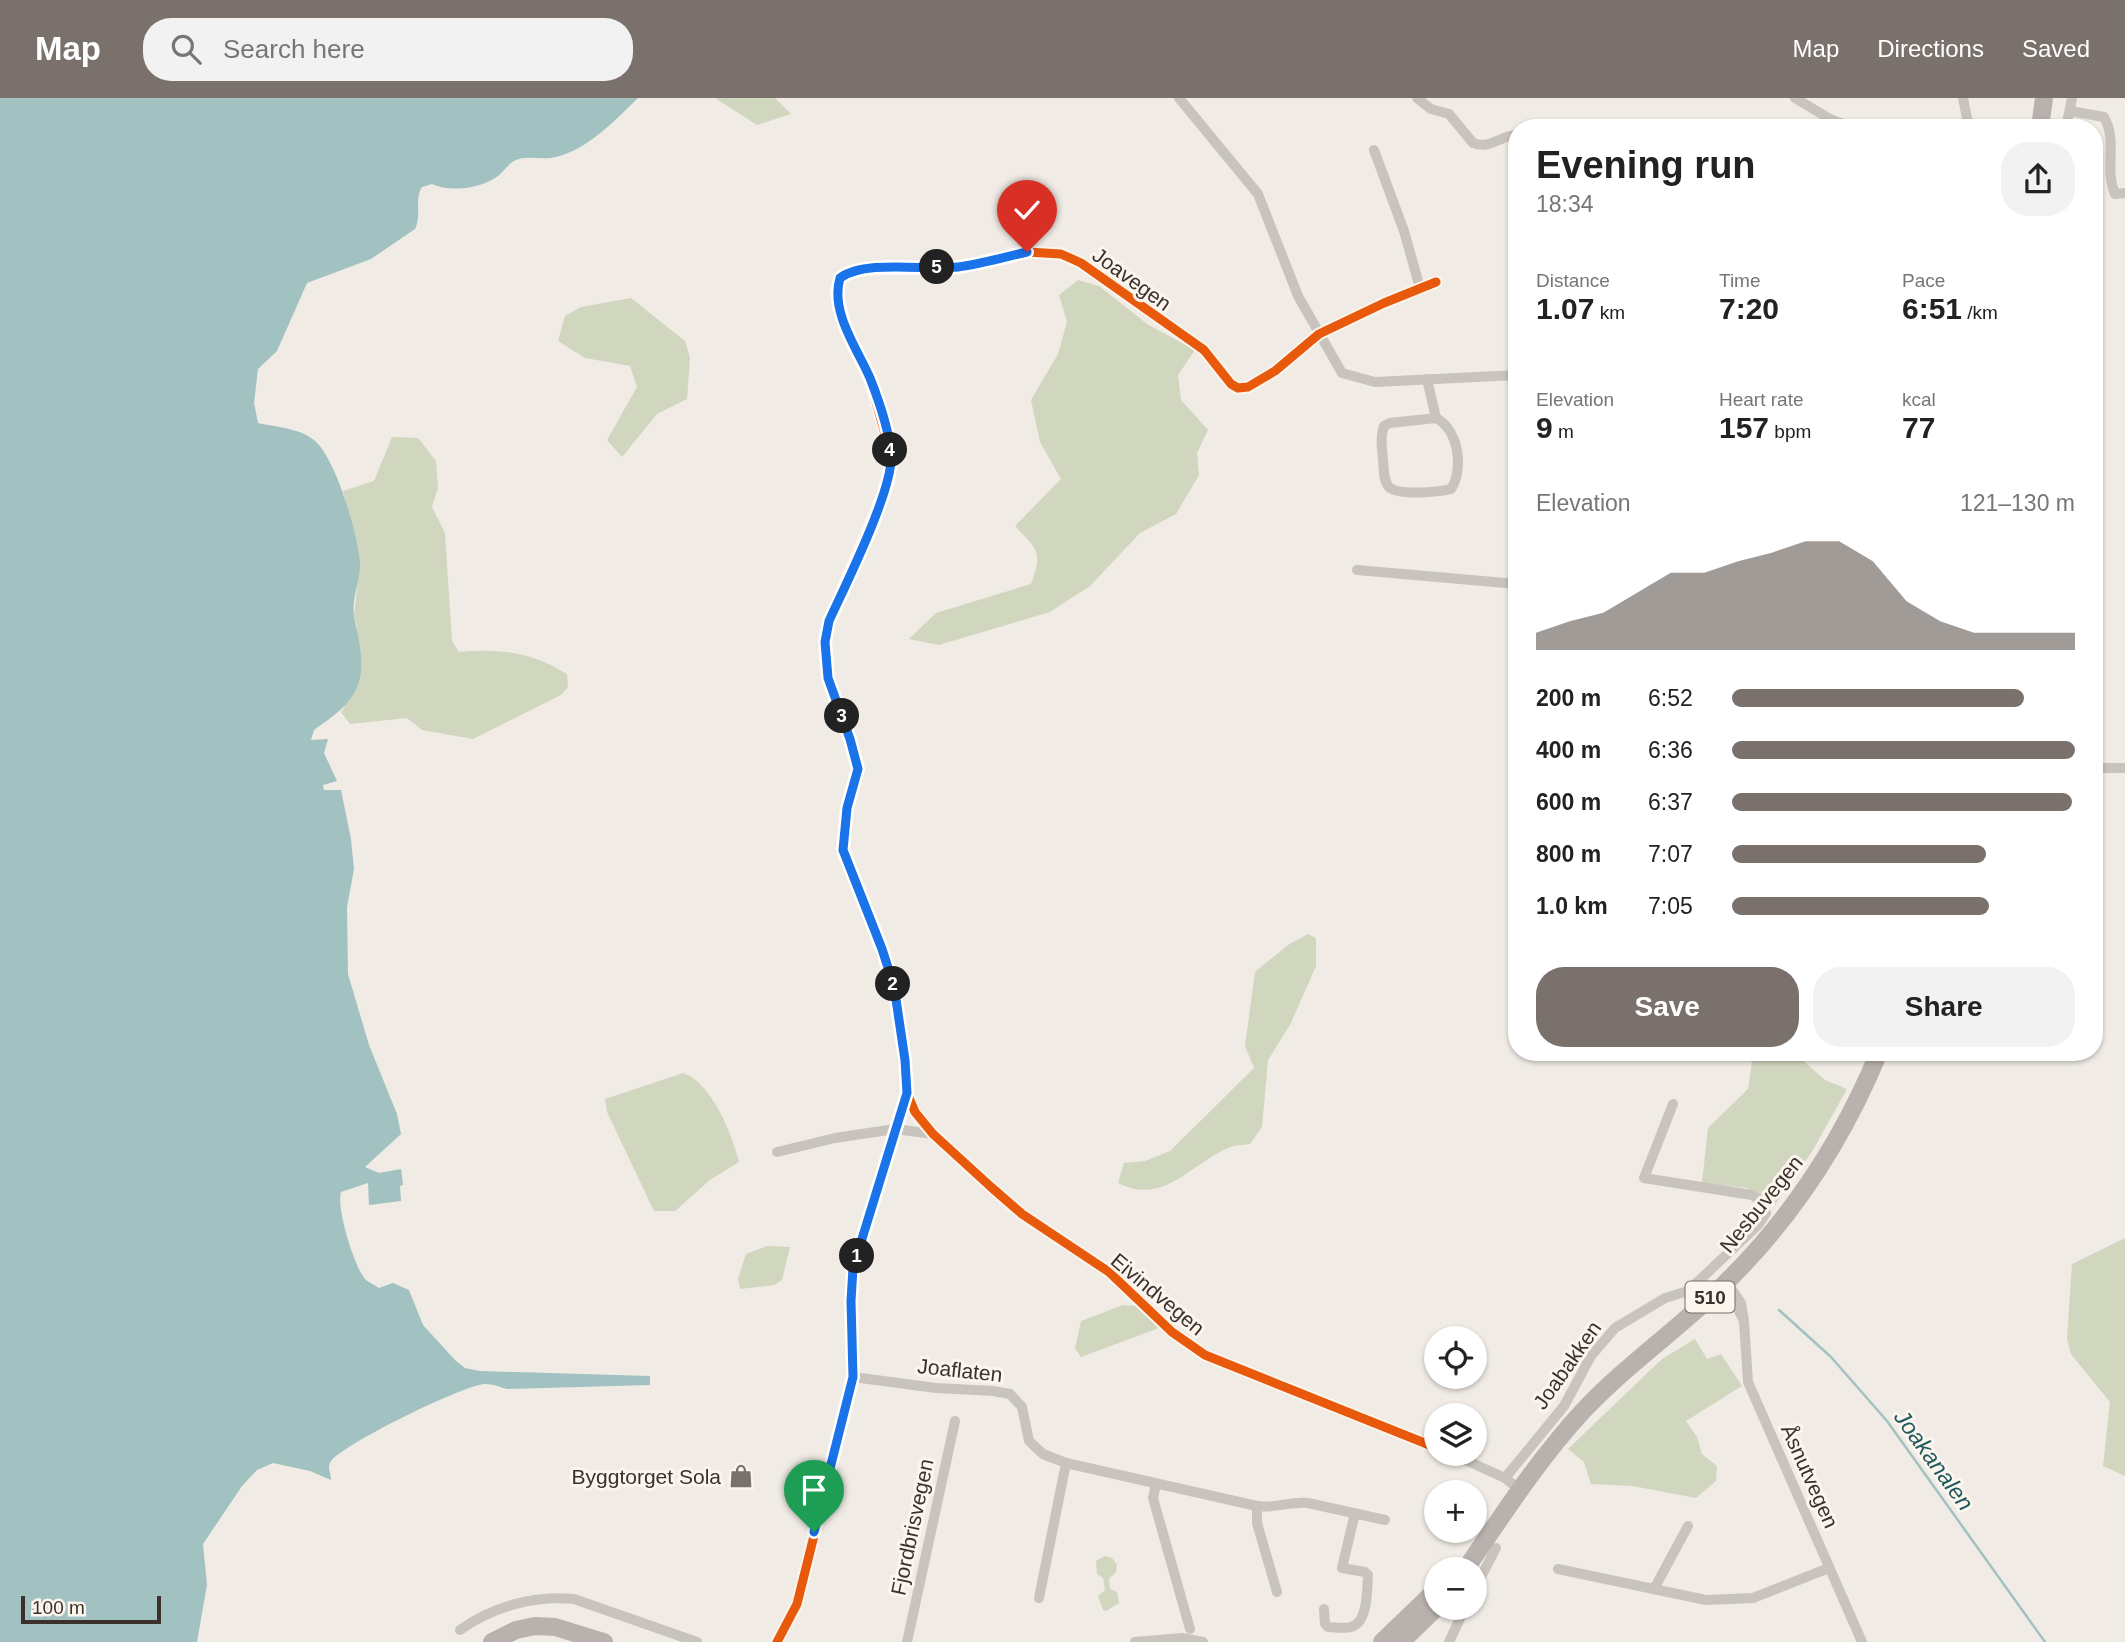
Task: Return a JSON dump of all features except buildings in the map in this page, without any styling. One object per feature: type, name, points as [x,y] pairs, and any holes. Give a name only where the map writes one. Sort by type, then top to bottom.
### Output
[{"type":"main road","points":[[2041,119],[2044,98]]},
{"type":"main road","points":[[2048,119],[2050,98]]},
{"type":"main road","name":"Nesbuvegen","points":[[1478,1557],[1490,1544],[1502,1512],[1583,1411],[1722,1286],[1761,1245],[1819,1168],[1874,1061]]},
{"type":"main road","name":"Nesbuvegen","points":[[1470,1557],[1490,1544]]},
{"type":"main road","points":[[1382,1642],[1424,1601]]},
{"type":"main road","points":[[1401,1642],[1424,1619]]},
{"type":"main road","points":[[492,1642],[516,1630],[535,1626],[555,1626],[594,1641]]},
{"type":"street","points":[[1179,98],[1258,194],[1298,296],[1342,373],[1375,382],[1508,375]]},
{"type":"street","points":[[1417,98],[1430,109],[1449,114],[1473,144],[1488,145],[1508,136]]},
{"type":"street","points":[[1795,98],[1832,119]]},
{"type":"street","points":[[1963,98],[1967,119]]},
{"type":"street","points":[[2068,119],[2072,98]]},
{"type":"street","points":[[2070,111],[2104,117],[2111,128],[2109,181],[2115,194],[2125,193]]},
{"type":"street","points":[[1374,150],[1404,232],[1420,288]]},
{"type":"street","name":"Joavegen","points":[[777,1642],[797,1604],[853,1377],[853,1268],[907,1093],[894,986],[843,850],[847,808],[858,769],[828,678],[825,642],[829,621],[889,481],[891,455],[870,380],[846,328],[836,290],[840,278],[847,273],[873,269],[957,267],[1027,252],[1061,254],[1081,263],[1204,350],[1231,384],[1238,388],[1248,387],[1275,371],[1319,334],[1436,282]]},
{"type":"street","points":[[1427,379],[1436,418],[1444,423],[1457,453],[1457,480],[1451,489],[1439,492],[1398,491],[1390,488],[1385,480],[1381,435],[1384,426],[1436,418]]},
{"type":"street","points":[[1357,570],[1508,583]]},
{"type":"street","points":[[2103,768],[2125,768]]},
{"type":"street","name":"Eivindvegen","points":[[907,1093],[915,1112],[933,1134],[1022,1214],[1109,1272],[1172,1332],[1205,1355],[1424,1443]]},
{"type":"street","name":"Joabakken","points":[[1505,1478],[1564,1406],[1591,1356],[1615,1328],[1665,1298],[1688,1291],[1759,1224],[1766,1213],[1762,1202],[1752,1195],[1644,1178],[1673,1104]]},
{"type":"street","points":[[777,1152],[835,1138],[895,1129],[933,1134]]},
{"type":"street","name":"Åsnutvegen","points":[[1722,1286],[1744,1321],[1748,1382],[1862,1642]]},
{"type":"street","name":"Joaflaten","points":[[853,1377],[1010,1394],[1022,1407],[1026,1432],[1035,1448],[1066,1464],[1268,1508],[1295,1502],[1385,1520]]},
{"type":"street","name":"Fjordbrisvegen","points":[[908,1642],[955,1421]]},
{"type":"street","points":[[1039,1598],[1066,1464]]},
{"type":"street","points":[[1478,1466],[1505,1478],[1520,1490]]},
{"type":"street","points":[[1156,1484],[1153,1498],[1190,1629]]},
{"type":"street","points":[[1257,1506],[1257,1523],[1277,1592]]},
{"type":"street","points":[[1324,1609],[1325,1624],[1328,1627],[1350,1627],[1358,1624],[1363,1615],[1368,1576],[1365,1572],[1342,1568],[1355,1513]]},
{"type":"street","points":[[1654,1589],[1688,1526]]},
{"type":"street","points":[[1486,1557],[1490,1544]]},
{"type":"street","points":[[1558,1569],[1706,1600],[1754,1598],[1829,1568]]},
{"type":"street","points":[[460,1630],[479,1616],[545,1597],[557,1597],[574,1599],[697,1642]]},
{"type":"street","points":[[1449,1642],[1459,1620]]},
{"type":"street","points":[[1135,1642],[1182,1638],[1203,1642]]},
{"type":"green space","points":[[715,98],[775,98],[791,114],[757,125]]},
{"type":"green space","points":[[1078,280],[1099,286],[1147,324],[1195,350],[1178,375],[1181,400],[1208,430],[1197,453],[1199,475],[1176,514],[1140,533],[1090,586],[1050,612],[939,645],[909,639],[936,613],[1031,584],[1037,565],[1036,552],[1015,526],[1061,479],[1040,442],[1031,400],[1058,354],[1067,322],[1059,295]]},
{"type":"green space","points":[[631,298],[685,341],[690,358],[687,399],[657,414],[622,457],[607,440],[637,387],[630,366],[585,358],[558,341],[565,316],[581,307]]},
{"type":"green space","points":[[392,437],[418,438],[436,461],[438,488],[432,507],[445,533],[452,641],[459,652],[514,653],[541,661],[567,674],[568,687],[561,695],[473,739],[422,730],[407,718],[350,724],[341,712],[356,689],[357,627],[354,615],[360,564],[343,491],[374,481]]},
{"type":"green space","points":[[1308,934],[1316,938],[1316,966],[1290,1025],[1268,1060],[1262,1127],[1250,1144],[1228,1148],[1162,1187],[1134,1189],[1118,1183],[1124,1163],[1145,1161],[1170,1151],[1254,1068],[1245,1046],[1255,972],[1288,945]]},
{"type":"green space","points":[[1750,1061],[1803,1061],[1825,1080],[1847,1089],[1813,1150],[1775,1205],[1747,1188],[1702,1183],[1708,1128],[1748,1089],[1752,1062]]},
{"type":"green space","points":[[683,1073],[703,1087],[712,1098],[726,1124],[739,1162],[710,1180],[675,1211],[654,1211],[607,1112],[605,1099]]},
{"type":"green space","points":[[2125,1238],[2125,1476],[2103,1466],[2110,1402],[2071,1354],[2067,1338],[2072,1264]]},
{"type":"green space","points":[[767,1246],[790,1247],[782,1280],[774,1285],[740,1289],[738,1279],[746,1254]]},
{"type":"green space","points":[[1123,1305],[1139,1306],[1159,1328],[1081,1357],[1075,1348],[1081,1321]]},
{"type":"green space","points":[[1695,1339],[1707,1359],[1721,1354],[1742,1386],[1686,1421],[1697,1437],[1702,1454],[1717,1466],[1716,1481],[1696,1498],[1633,1486],[1591,1484],[1584,1462],[1568,1449],[1662,1359]]},
{"type":"green space","points":[[1105,1556],[1112,1558],[1117,1565],[1116,1572],[1109,1579],[1110,1589],[1117,1592],[1119,1603],[1106,1611],[1103,1610],[1098,1596],[1105,1590],[1103,1578],[1097,1574],[1096,1561]]},
{"type":"water","points":[[0,98],[638,98],[601,133],[568,153],[551,158],[516,160],[498,176],[475,186],[457,189],[432,184],[422,187],[415,229],[371,259],[307,283],[277,351],[258,369],[254,403],[258,423],[301,433],[314,440],[322,449],[345,498],[360,563],[353,610],[361,659],[358,685],[345,705],[314,730],[311,740],[328,739],[324,753],[337,781],[323,785],[324,790],[341,790],[354,869],[347,907],[348,974],[369,1045],[397,1114],[401,1134],[365,1167],[379,1173],[401,1169],[401,1201],[369,1205],[368,1183],[341,1192],[343,1223],[356,1262],[365,1279],[379,1288],[393,1283],[409,1290],[423,1325],[465,1368],[480,1371],[650,1376],[650,1385],[507,1389],[485,1384],[431,1404],[359,1441],[330,1462],[331,1480],[310,1471],[273,1463],[257,1470],[242,1486],[203,1544],[207,1585],[197,1642],[0,1642]]},
{"type":"waterway","name":"Joakanalen","points":[[1779,1310],[1831,1357],[1887,1421],[2045,1642]]},
{"type":"cycle path","points":[[777,1642],[797,1604],[849,1395],[853,1377],[853,1268],[907,1093],[894,986],[843,850],[847,808],[857,769],[850,739],[828,678],[825,642],[829,621],[889,481],[891,455],[870,380],[846,328],[836,291],[840,278],[847,273],[873,269],[957,267],[1027,252],[1061,254],[1081,263],[1204,350],[1231,384],[1238,388],[1248,387],[1275,371],[1319,334],[1436,282]]},
{"type":"cycle path","points":[[907,1093],[915,1112],[933,1134],[991,1187],[1022,1214],[1109,1272],[1172,1332],[1205,1355],[1424,1443]]},
{"type":"place","name":"Byggtorget Sola","points":[[741,1476]]},
{"type":"route","points":[[814,1532],[853,1377],[853,1268],[907,1093],[894,986],[843,850],[847,808],[858,769],[828,678],[825,642],[829,621],[889,481],[891,455],[870,380],[846,328],[836,290],[840,278],[857,271],[903,267],[957,267],[1027,252]]}]
